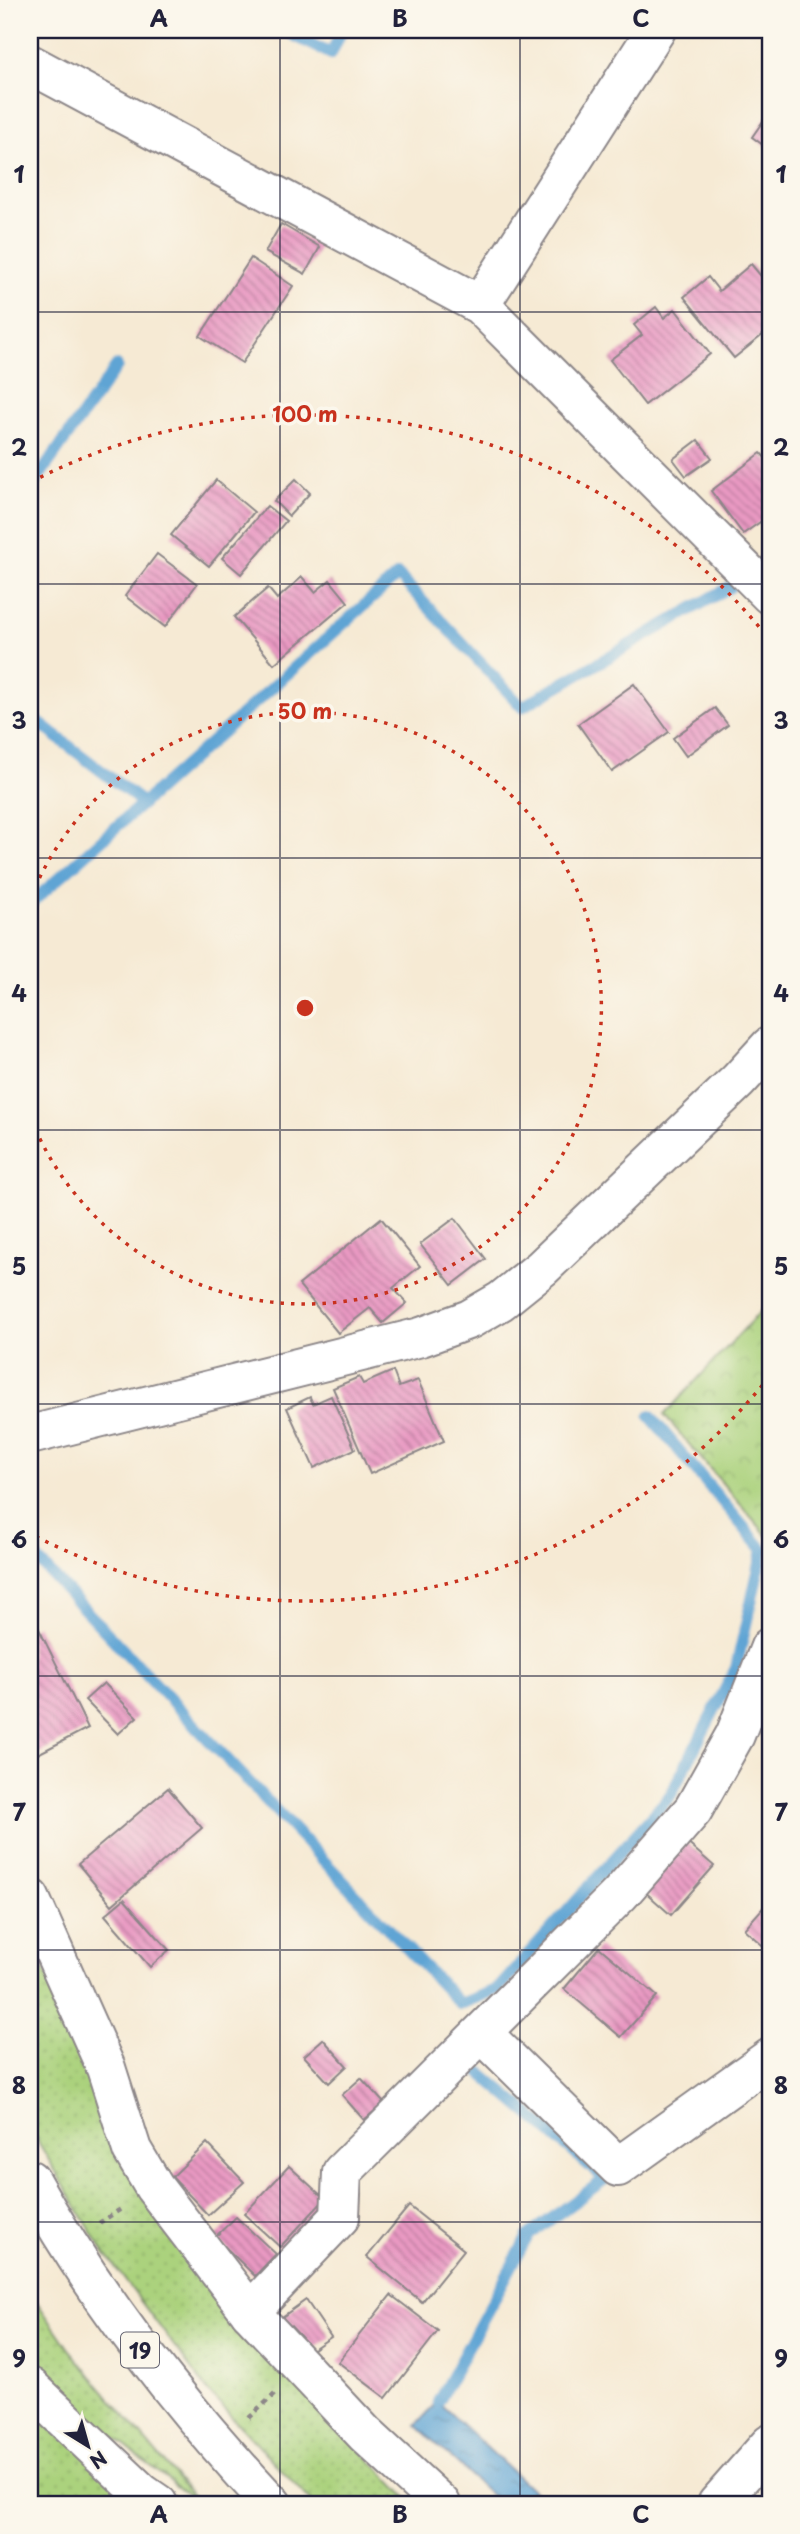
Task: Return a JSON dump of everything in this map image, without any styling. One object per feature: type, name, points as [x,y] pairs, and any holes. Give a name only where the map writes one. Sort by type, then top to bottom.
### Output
[{"type":"street","points":[[480,305],[656,30]]},
{"type":"street","points":[[30,64],[480,305],[507,328],[770,595]]},
{"type":"street","points":[[30,1435],[421,1337],[470,1319],[502,1301],[542,1268],[738,1081],[770,1046]]},
{"type":"street","points":[[250,2312],[340,2217],[342,2172],[620,1894],[693,1810],[735,1735],[770,1647]]},
{"type":"street","points":[[30,1898],[106,2068],[132,2150],[154,2187],[250,2312],[365,2434],[440,2504]]},
{"type":"street","points":[[482,2033],[618,2167],[770,2058]]},
{"type":"street","name":"19","points":[[30,2180],[66,2245],[153,2368],[218,2446],[272,2504]]},
{"type":"street","points":[[30,2386],[142,2493],[158,2504]]},
{"type":"street","points":[[717,2504],[770,2444]]},
{"type":"path","points":[[66,2245],[154,2187]]},
{"type":"path","points":[[218,2446],[302,2369]]},
{"type":"green space","points":[[770,1301],[770,1539],[664,1415]]},
{"type":"green space","points":[[30,1945],[259,2345],[413,2504],[313,2504],[210,2394],[101,2248],[30,2128]]},
{"type":"green space","points":[[30,2292],[69,2349],[199,2504],[30,2371]]},
{"type":"green space","points":[[30,2374],[141,2504],[30,2504]]},
{"type":"water","points":[[438,2402],[547,2504],[500,2504],[416,2425]]},
{"type":"building","points":[[770,111],[770,150],[752,137]]},
{"type":"building","points":[[281,224],[320,247],[305,274],[265,252]]},
{"type":"building","points":[[251,258],[293,286],[242,363],[200,336]]},
{"type":"building","points":[[751,264],[770,287],[770,329],[734,358],[684,297],[708,277],[719,291]]},
{"type":"building","points":[[656,307],[664,318],[675,309],[710,354],[645,405],[610,360],[642,335],[634,325]]},
{"type":"building","points":[[698,440],[712,458],[686,476],[673,459]]},
{"type":"building","points":[[761,453],[766,459],[770,456],[770,515],[743,534],[711,491]]},
{"type":"building","points":[[296,479],[310,493],[289,516],[274,501]]},
{"type":"building","points":[[216,480],[254,512],[209,566],[171,535]]},
{"type":"building","points":[[267,506],[286,521],[241,574],[222,558]]},
{"type":"building","points":[[157,554],[197,584],[165,627],[125,596]]},
{"type":"building","points":[[302,577],[315,592],[330,580],[348,602],[274,664],[234,617],[268,588],[277,599]]},
{"type":"building","points":[[634,684],[669,732],[612,772],[578,724]]},
{"type":"building","points":[[715,708],[728,725],[686,756],[673,738]]},
{"type":"building","points":[[381,1218],[420,1266],[393,1288],[407,1303],[383,1323],[370,1308],[338,1333],[299,1285]]},
{"type":"building","points":[[455,1218],[486,1259],[452,1285],[420,1244]]},
{"type":"building","points":[[393,1371],[399,1387],[418,1380],[444,1441],[370,1474],[333,1388],[359,1377],[363,1384]]},
{"type":"building","points":[[331,1396],[355,1449],[314,1468],[287,1408],[310,1397],[313,1404]]},
{"type":"building","points":[[37,1625],[88,1728],[30,1758],[30,1629]]},
{"type":"building","points":[[104,1683],[137,1717],[118,1734],[85,1700]]},
{"type":"building","points":[[168,1788],[202,1828],[112,1905],[78,1864]]},
{"type":"building","points":[[685,1841],[714,1866],[671,1915],[643,1890]]},
{"type":"building","points":[[124,1899],[169,1950],[150,1967],[105,1915]]},
{"type":"building","points":[[770,1900],[770,1952],[744,1929]]},
{"type":"building","points":[[599,1947],[657,1996],[621,2037],[564,1989]]},
{"type":"building","points":[[323,2039],[347,2066],[329,2083],[304,2056]]},
{"type":"building","points":[[361,2078],[384,2103],[364,2120],[342,2095]]},
{"type":"building","points":[[207,2143],[244,2182],[208,2215],[172,2177]]},
{"type":"building","points":[[289,2166],[325,2199],[280,2247],[244,2214]]},
{"type":"building","points":[[409,2206],[464,2250],[422,2302],[367,2257]]},
{"type":"building","points":[[236,2217],[276,2254],[255,2276],[215,2237]]},
{"type":"building","points":[[391,2295],[438,2331],[386,2398],[338,2362]]},
{"type":"building","points":[[306,2300],[331,2337],[307,2353],[282,2317]]},
{"type":"waterway","points":[[283,30],[331,54],[342,30]]},
{"type":"waterway","points":[[30,489],[117,366]]},
{"type":"waterway","points":[[30,904],[398,575],[522,707],[730,587]]},
{"type":"waterway","points":[[30,716],[143,803]]},
{"type":"waterway","points":[[30,1552],[460,2004],[498,1989],[670,1796],[736,1668],[763,1550],[650,1416]]},
{"type":"waterway","points":[[438,2402],[528,2236],[605,2179],[475,2068]]}]
